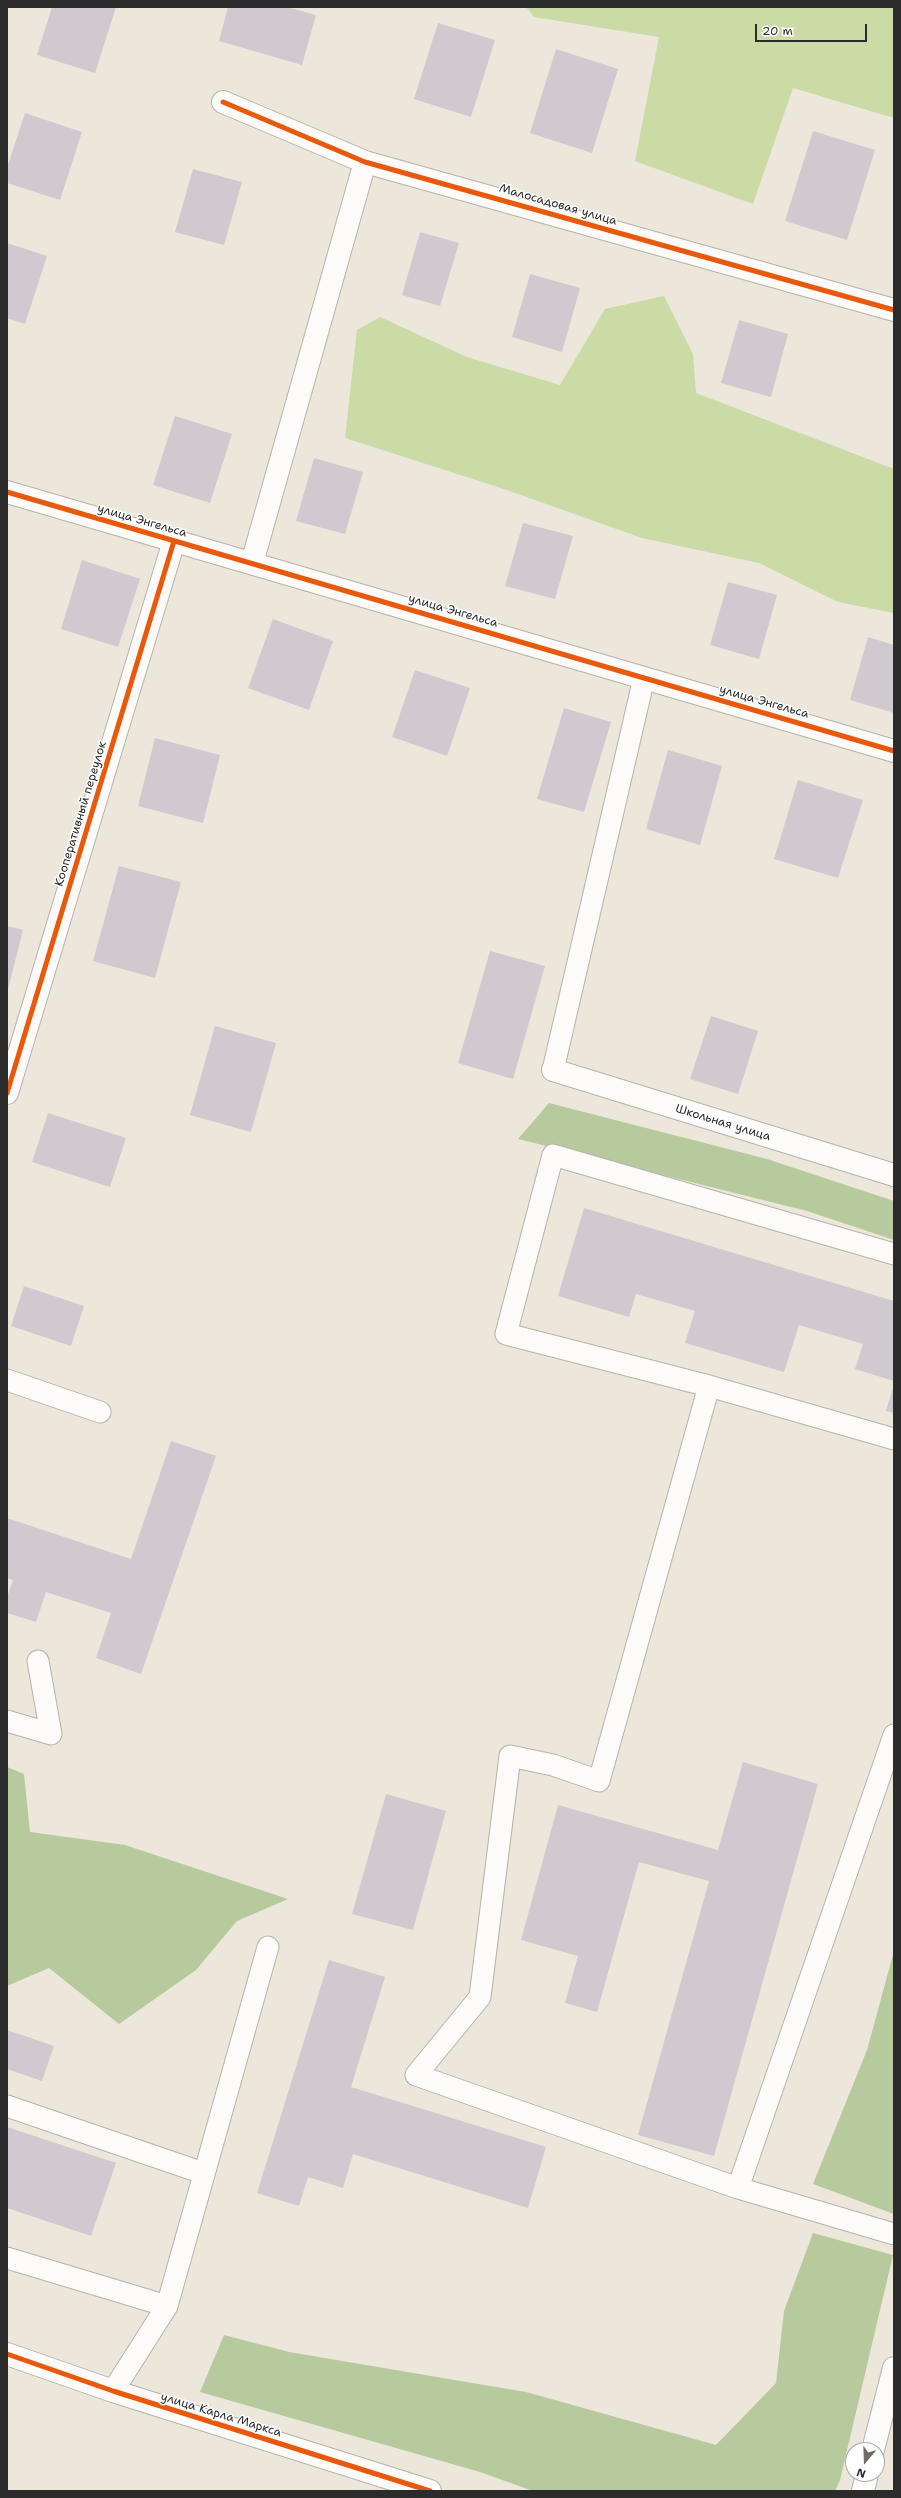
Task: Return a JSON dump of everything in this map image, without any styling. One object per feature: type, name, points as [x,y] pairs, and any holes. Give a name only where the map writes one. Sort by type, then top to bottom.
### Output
[{"type":"street","name":"Малосадовая улица","points":[[223,102],[365,162],[894,310]]},
{"type":"street","points":[[252,563],[365,162]]},
{"type":"street","name":"улица Энгельса","points":[[7,492],[894,750]]},
{"type":"street","name":"Кооперативный переулок","points":[[7,1093],[174,541]]},
{"type":"street","name":"Школьная улица","points":[[553,1070],[894,1175]]},
{"type":"street","name":"улица Карла Маркса","points":[[7,2354],[113,2392],[430,2491]]},
{"type":"street","points":[[875,2442],[894,2368]]},
{"type":"lane","points":[[553,1070],[644,678]]},
{"type":"lane","points":[[894,1254],[553,1155],[506,1334],[709,1386],[894,1439]]},
{"type":"lane","points":[[7,1380],[100,1412]]},
{"type":"lane","points":[[709,1386],[599,1781],[553,1765],[510,1756],[480,1997],[416,2075],[738,2188],[894,2234]]},
{"type":"lane","points":[[7,1721],[51,1734],[38,1661]]},
{"type":"lane","points":[[738,2188],[894,1735]]},
{"type":"lane","points":[[113,2392],[167,2306],[203,2173],[268,1947]]},
{"type":"lane","points":[[7,2106],[203,2173]]},
{"type":"lane","points":[[7,2258],[167,2306]]},
{"type":"green space","points":[[526,7],[894,7],[894,118],[793,88],[753,204],[635,161],[659,37],[534,17]]},
{"type":"green space","points":[[664,296],[693,354],[696,393],[894,469],[894,613],[838,602],[759,563],[642,538],[504,489],[345,438],[357,330],[380,317],[467,357],[560,385],[605,309]]},
{"type":"green space","points":[[549,1103],[767,1159],[894,1201],[894,1240],[807,1211],[518,1139]]},
{"type":"green space","points":[[7,1767],[24,1774],[30,1832],[125,1845],[288,1899],[237,1921],[196,1970],[119,2024],[49,1968],[7,1986]]},
{"type":"green space","points":[[894,1951],[894,2214],[813,2184],[867,2050]]},
{"type":"green space","points":[[813,2233],[893,2255],[849,2442],[845,2442],[845,2459],[840,2480],[835,2491],[533,2491],[480,2472],[200,2392],[224,2335],[289,2352],[526,2392],[716,2445],[776,2383],[784,2311]]},
{"type":"building","points":[[52,7],[116,7],[95,73],[37,55]]},
{"type":"building","points":[[228,7],[286,7],[316,15],[302,65],[219,41]]},
{"type":"building","points":[[438,23],[495,40],[471,117],[414,99]]},
{"type":"building","points":[[556,49],[618,69],[592,153],[530,133]]},
{"type":"building","points":[[25,113],[82,132],[60,200],[7,183],[7,168]]},
{"type":"building","points":[[813,131],[875,150],[847,240],[785,221]]},
{"type":"building","points":[[193,169],[242,182],[224,245],[175,232]]},
{"type":"building","points":[[420,232],[459,243],[440,306],[402,295]]},
{"type":"building","points":[[7,243],[47,256],[25,324],[7,318]]},
{"type":"building","points":[[530,274],[580,288],[562,352],[512,337]]},
{"type":"building","points":[[739,320],[788,334],[771,397],[721,383]]},
{"type":"building","points":[[175,416],[232,434],[210,503],[153,485]]},
{"type":"building","points":[[314,458],[363,472],[345,534],[296,521]]},
{"type":"building","points":[[523,523],[573,536],[555,599],[505,586]]},
{"type":"building","points":[[82,560],[140,579],[118,647],[61,629]]},
{"type":"building","points":[[728,582],[777,595],[759,659],[710,645]]},
{"type":"building","points":[[273,619],[333,641],[309,710],[248,688]]},
{"type":"building","points":[[868,637],[894,645],[894,713],[850,700]]},
{"type":"building","points":[[415,670],[470,688],[447,756],[392,737]]},
{"type":"building","points":[[564,708],[611,722],[584,812],[537,799]]},
{"type":"building","points":[[155,738],[220,755],[203,823],[138,806]]},
{"type":"building","points":[[668,750],[722,766],[700,845],[646,829]]},
{"type":"building","points":[[798,780],[863,800],[838,878],[774,859]]},
{"type":"building","points":[[119,866],[181,882],[155,978],[93,961]]},
{"type":"building","points":[[7,926],[23,930],[8,989],[7,989]]},
{"type":"building","points":[[490,951],[545,966],[513,1079],[458,1063]]},
{"type":"building","points":[[711,1016],[758,1031],[738,1094],[690,1079]]},
{"type":"building","points":[[215,1026],[276,1043],[251,1132],[190,1115]]},
{"type":"building","points":[[48,1113],[126,1138],[110,1187],[32,1162]]},
{"type":"building","points":[[584,1208],[894,1301],[894,1381],[855,1369],[863,1344],[799,1325],[784,1372],[685,1343],[695,1311],[636,1294],[629,1317],[558,1296]]},
{"type":"building","points":[[24,1286],[84,1306],[71,1346],[11,1326]]},
{"type":"building","points":[[894,1384],[894,1413],[886,1411]]},
{"type":"building","points":[[171,1441],[216,1456],[141,1674],[96,1658],[111,1613],[46,1592],[36,1622],[7,1613],[7,1597],[13,1580],[7,1578],[7,1518],[131,1559]]},
{"type":"building","points":[[743,1762],[818,1784],[714,2156],[638,2135],[709,1881],[639,1862],[597,2012],[565,2003],[578,1956],[521,1940],[558,1805],[718,1850]]},
{"type":"building","points":[[386,1794],[446,1811],[413,1930],[352,1914]]},
{"type":"building","points":[[329,1960],[385,1977],[351,2087],[546,2147],[528,2208],[353,2154],[343,2188],[308,2177],[299,2206],[257,2193]]},
{"type":"building","points":[[7,2030],[54,2046],[42,2081],[7,2069]]},
{"type":"building","points":[[7,2127],[116,2163],[91,2236],[7,2208]]},
{"type":"cycle path","points":[[223,102],[365,162],[894,310]]},
{"type":"cycle path","points":[[7,492],[894,751]]},
{"type":"cycle path","points":[[7,1093],[174,541]]},
{"type":"cycle path","points":[[7,2354],[113,2391],[430,2491]]}]
